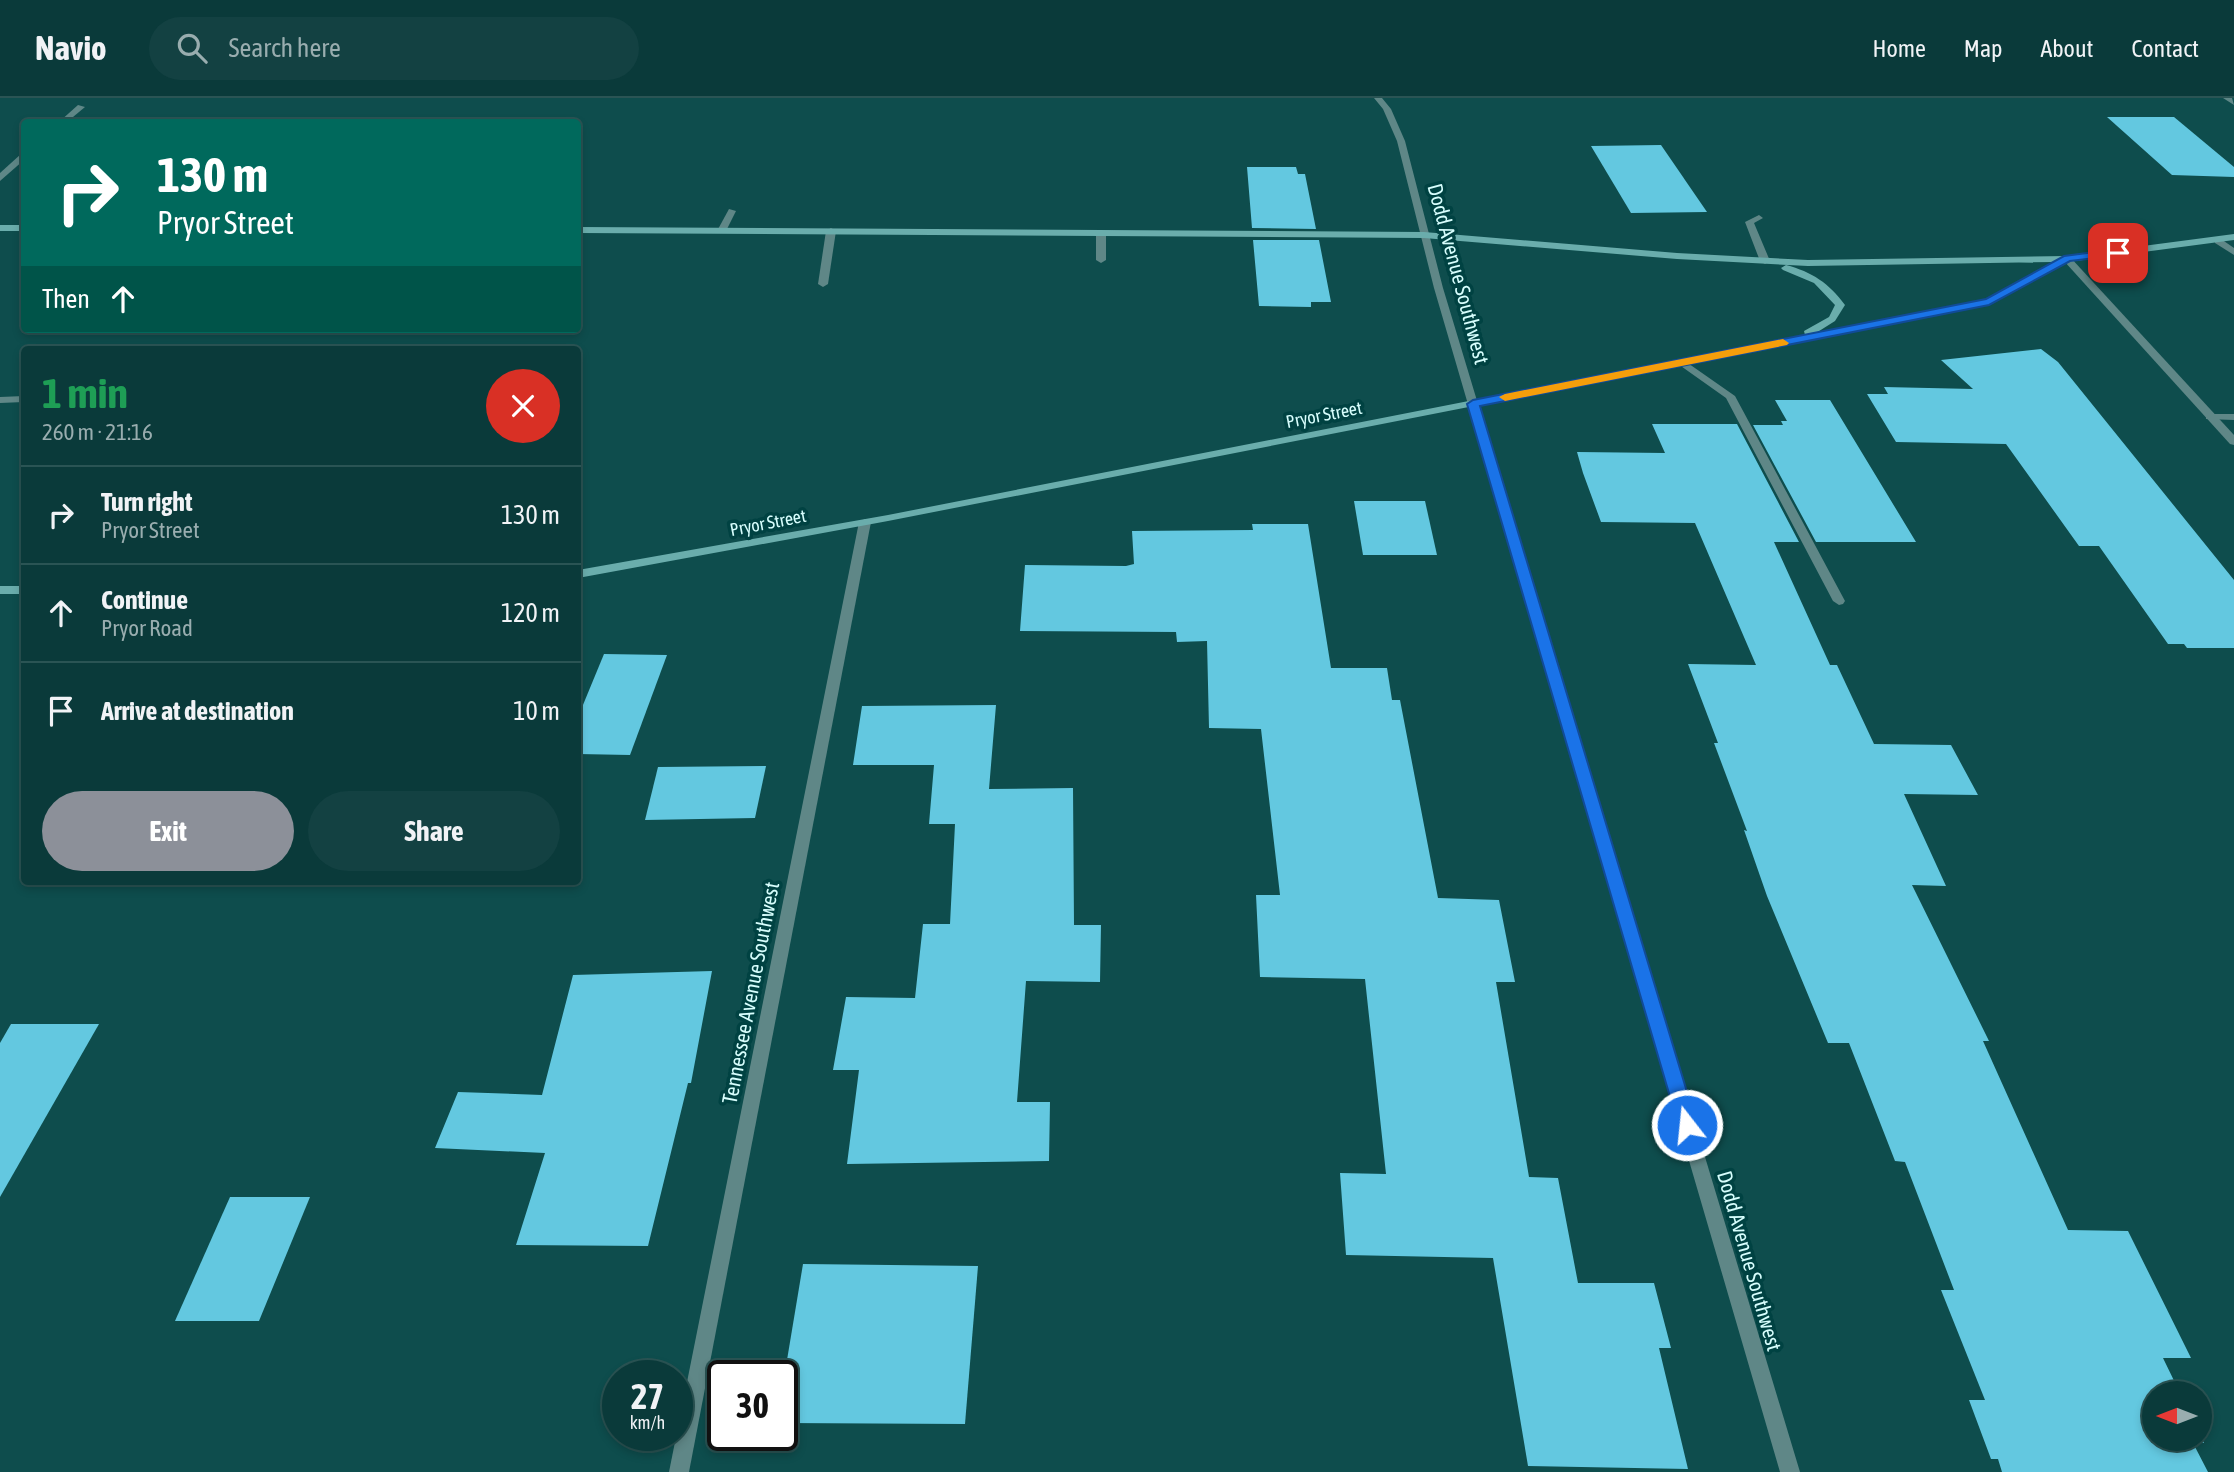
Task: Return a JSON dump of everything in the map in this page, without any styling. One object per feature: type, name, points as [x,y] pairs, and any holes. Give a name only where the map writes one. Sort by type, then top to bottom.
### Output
[{"type":"main road","points":[[0,228],[21,228]]},
{"type":"main road","points":[[581,230],[1424,235],[1808,263],[2067,258],[2234,237]]},
{"type":"main road","name":"Pryor Street","points":[[581,574],[865,523],[1989,302],[2067,258]]},
{"type":"main road","points":[[1737,259],[1799,271],[1821,282],[1830,290],[1840,305],[1839,311],[1830,321],[1795,340]]},
{"type":"main road","points":[[0,590],[21,590]]},
{"type":"street","name":"Dodd Avenue Southwest","points":[[1378,98],[1397,127],[1424,235],[1473,404],[1790,1472]]},
{"type":"street","points":[[2227,98],[2234,103]]},
{"type":"street","points":[[67,119],[81,107]]},
{"type":"street","points":[[0,178],[21,159]]},
{"type":"street","points":[[722,230],[732,211]]},
{"type":"street","points":[[1759,218],[1749,222],[1765,261]]},
{"type":"street","points":[[822,284],[831,231]]},
{"type":"street","points":[[1101,233],[1101,260]]},
{"type":"street","points":[[2218,240],[2234,252]]},
{"type":"street","points":[[2067,258],[2234,442]]},
{"type":"street","points":[[1682,362],[1730,396],[1839,601]]},
{"type":"street","points":[[0,400],[21,399]]},
{"type":"street","points":[[2210,416],[2234,417]]},
{"type":"street","name":"Tennessee Avenue Southwest","points":[[679,1472],[865,523]]},
{"type":"building","points":[[2107,117],[2174,117],[2234,167],[2234,177],[2172,175]]},
{"type":"building","points":[[1661,145],[1707,212],[1631,213],[1591,146]]},
{"type":"building","points":[[1247,167],[1296,167],[1298,174],[1305,174],[1316,229],[1252,228]]},
{"type":"building","points":[[1253,240],[1319,240],[1331,302],[1311,302],[1311,307],[1259,306]]},
{"type":"building","points":[[2041,349],[2058,362],[2234,580],[2234,648],[2187,648],[2184,644],[2168,644],[2099,546],[2079,546],[2006,444],[1896,442],[1867,394],[1888,394],[1884,387],[1973,389],[1941,360]]},
{"type":"building","points":[[1775,400],[1830,400],[1916,542],[1816,542],[1753,425],[1783,425],[1781,421],[1787,421]]},
{"type":"building","points":[[1652,424],[1737,424],[1799,542],[1774,542],[1830,665],[1837,665],[1874,744],[1951,745],[1978,795],[1904,794],[1946,886],[1912,885],[1989,1041],[1983,1041],[2068,1230],[2128,1231],[2191,1358],[2163,1358],[2174,1381],[2142,1381],[2142,1451],[2197,1451],[2208,1472],[2002,1472],[1998,1459],[1991,1459],[1969,1400],[1985,1400],[1941,1290],[1954,1290],[1905,1162],[1895,1161],[1849,1043],[1828,1043],[1767,896],[1744,830],[1747,831],[1714,743],[1718,743],[1688,664],[1756,665],[1695,523],[1601,522],[1577,452],[1665,453]]},
{"type":"building","points":[[1354,501],[1425,501],[1437,555],[1363,555]]},
{"type":"building","points":[[1252,524],[1308,524],[1331,668],[1387,668],[1392,700],[1400,700],[1438,898],[1499,900],[1515,982],[1496,982],[1529,1177],[1558,1178],[1578,1283],[1654,1283],[1671,1348],[1659,1348],[1688,1469],[1528,1466],[1493,1258],[1346,1255],[1340,1173],[1386,1174],[1365,979],[1260,977],[1256,895],[1280,895],[1261,729],[1209,728],[1207,641],[1177,642],[1176,632],[1020,631],[1025,565],[1126,566],[1134,564],[1132,531],[1253,530]]},
{"type":"building","points":[[604,654],[667,655],[630,755],[581,754],[581,710]]},
{"type":"building","points":[[996,705],[989,789],[1073,788],[1074,925],[1101,925],[1100,982],[1026,981],[1017,1102],[1050,1102],[1049,1161],[847,1164],[859,1070],[833,1070],[846,997],[915,998],[923,924],[950,924],[955,824],[929,824],[934,765],[853,765],[862,706]]},
{"type":"building","points":[[766,766],[755,818],[645,820],[658,767]]},
{"type":"building","points":[[712,971],[691,1083],[688,1083],[648,1246],[516,1245],[545,1153],[435,1148],[458,1092],[542,1095],[573,975]]},
{"type":"building","points":[[11,1024],[99,1024],[0,1197],[0,1043]]},
{"type":"building","points":[[230,1197],[310,1197],[259,1321],[175,1321]]},
{"type":"building","points":[[803,1264],[978,1266],[965,1424],[798,1423],[798,1360],[787,1360]]},
{"type":"slow traffic","points":[[1505,397],[1783,343]]},
{"type":"route","points":[[1687,1125],[1473,404],[1989,302],[2067,258],[2118,253]]}]
